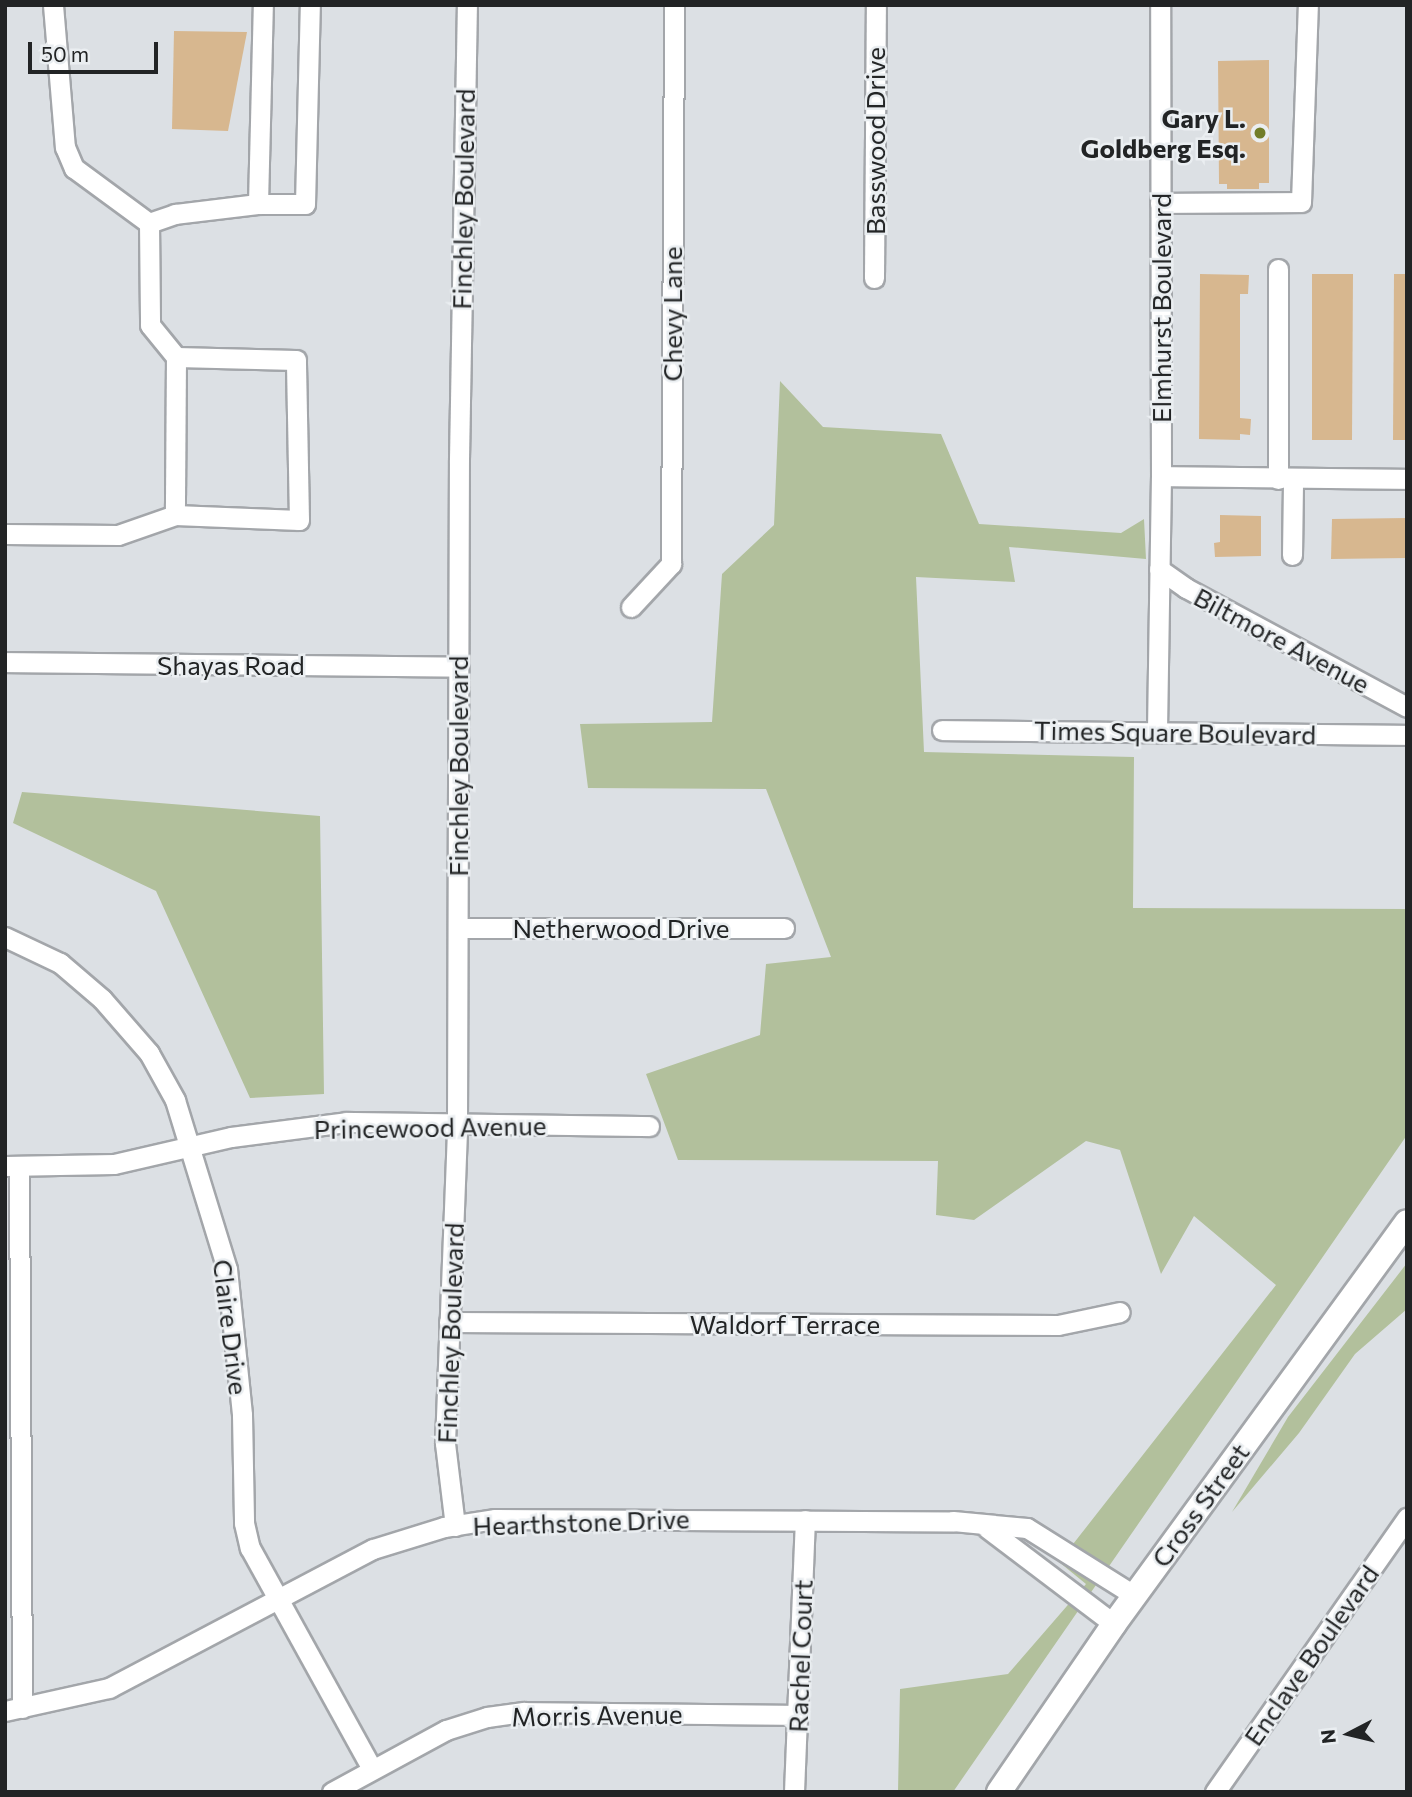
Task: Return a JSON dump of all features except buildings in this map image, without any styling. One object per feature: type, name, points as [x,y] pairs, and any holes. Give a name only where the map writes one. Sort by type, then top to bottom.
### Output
[{"type":"main road","name":"Cross Street","points":[[999,1792],[1114,1624],[1407,1222]]},
{"type":"street","points":[[53,5],[65,147],[74,168],[149,223]]},
{"type":"street","points":[[258,204],[263,5]]},
{"type":"street","points":[[149,223],[175,214],[258,204],[305,204],[310,5]]},
{"type":"street","name":"Finchley Boulevard","points":[[455,1526],[445,1443],[457,1124],[458,667],[467,5]]},
{"type":"street","name":"Chevy Lane","points":[[631,607],[671,564],[674,5]]},
{"type":"street","name":"Basswood Drive","points":[[874,278],[876,5]]},
{"type":"street","name":"Elmhurst Boulevard","points":[[1157,730],[1161,476],[1160,5]]},
{"type":"street","points":[[1160,203],[1301,202],[1308,5]]},
{"type":"street","points":[[149,223],[150,325],[176,357],[175,515]]},
{"type":"street","points":[[1278,269],[1286,479],[1292,555]]},
{"type":"street","points":[[5,534],[118,535],[175,515],[299,520],[296,360],[176,357]]},
{"type":"street","points":[[1161,476],[1407,479]]},
{"type":"street","name":"Biltmore Avenue","points":[[1159,569],[1186,588],[1407,707]]},
{"type":"street","name":"Shayas Road","points":[[5,662],[458,667]]},
{"type":"street","name":"Times Square Boulevard","points":[[942,730],[1157,730],[1407,736]]},
{"type":"street","name":"Netherwood Drive","points":[[458,928],[784,928]]},
{"type":"street","name":"Claire Drive","points":[[5,937],[60,963],[118,1017],[149,1053],[175,1100],[227,1269],[236,1327],[244,1523],[250,1548],[276,1600],[372,1769]]},
{"type":"street","name":"Princewood Avenue","points":[[12,1166],[114,1164],[231,1137],[346,1122],[649,1126]]},
{"type":"street","points":[[12,1166],[14,1709]]},
{"type":"street","name":"Waldorf Terrace","points":[[449,1322],[1058,1325],[1120,1312]]},
{"type":"street","name":"Enclave Boulevard","points":[[1216,1792],[1407,1518]]},
{"type":"street","name":"Hearthstone Drive","points":[[14,1709],[109,1688],[373,1549],[455,1526],[495,1520],[953,1521],[987,1528],[1027,1528],[1135,1595]]},
{"type":"street","name":"Rachel Court","points":[[794,1792],[798,1764],[795,1715],[805,1520]]},
{"type":"street","name":"Hearthstone Drive","points":[[987,1528],[1114,1624]]},
{"type":"street","name":"Morris Avenue","points":[[332,1792],[446,1730],[524,1712],[795,1715]]},
{"type":"green space","points":[[780,381],[823,427],[941,434],[979,524],[1121,533],[1144,519],[1146,559],[1009,547],[1015,582],[916,577],[924,752],[1134,757],[1133,908],[1407,909],[1407,1135],[953,1792],[898,1792],[900,1689],[1008,1674],[1086,1584],[1059,1562],[1276,1285],[1194,1216],[1161,1274],[1120,1150],[1086,1141],[974,1220],[936,1215],[938,1161],[678,1160],[646,1074],[760,1035],[766,964],[831,957],[766,789],[588,788],[580,724],[712,722],[722,574],[774,525]]},
{"type":"green space","points":[[22,792],[320,816],[324,1094],[250,1098],[156,891],[13,823]]},
{"type":"green space","points":[[1407,1263],[1407,1309],[1355,1354],[1299,1433],[1232,1512],[1288,1417]]},
{"type":"place","name":"Gary L. Goldberg Esq.","points":[[1260,133]]}]
